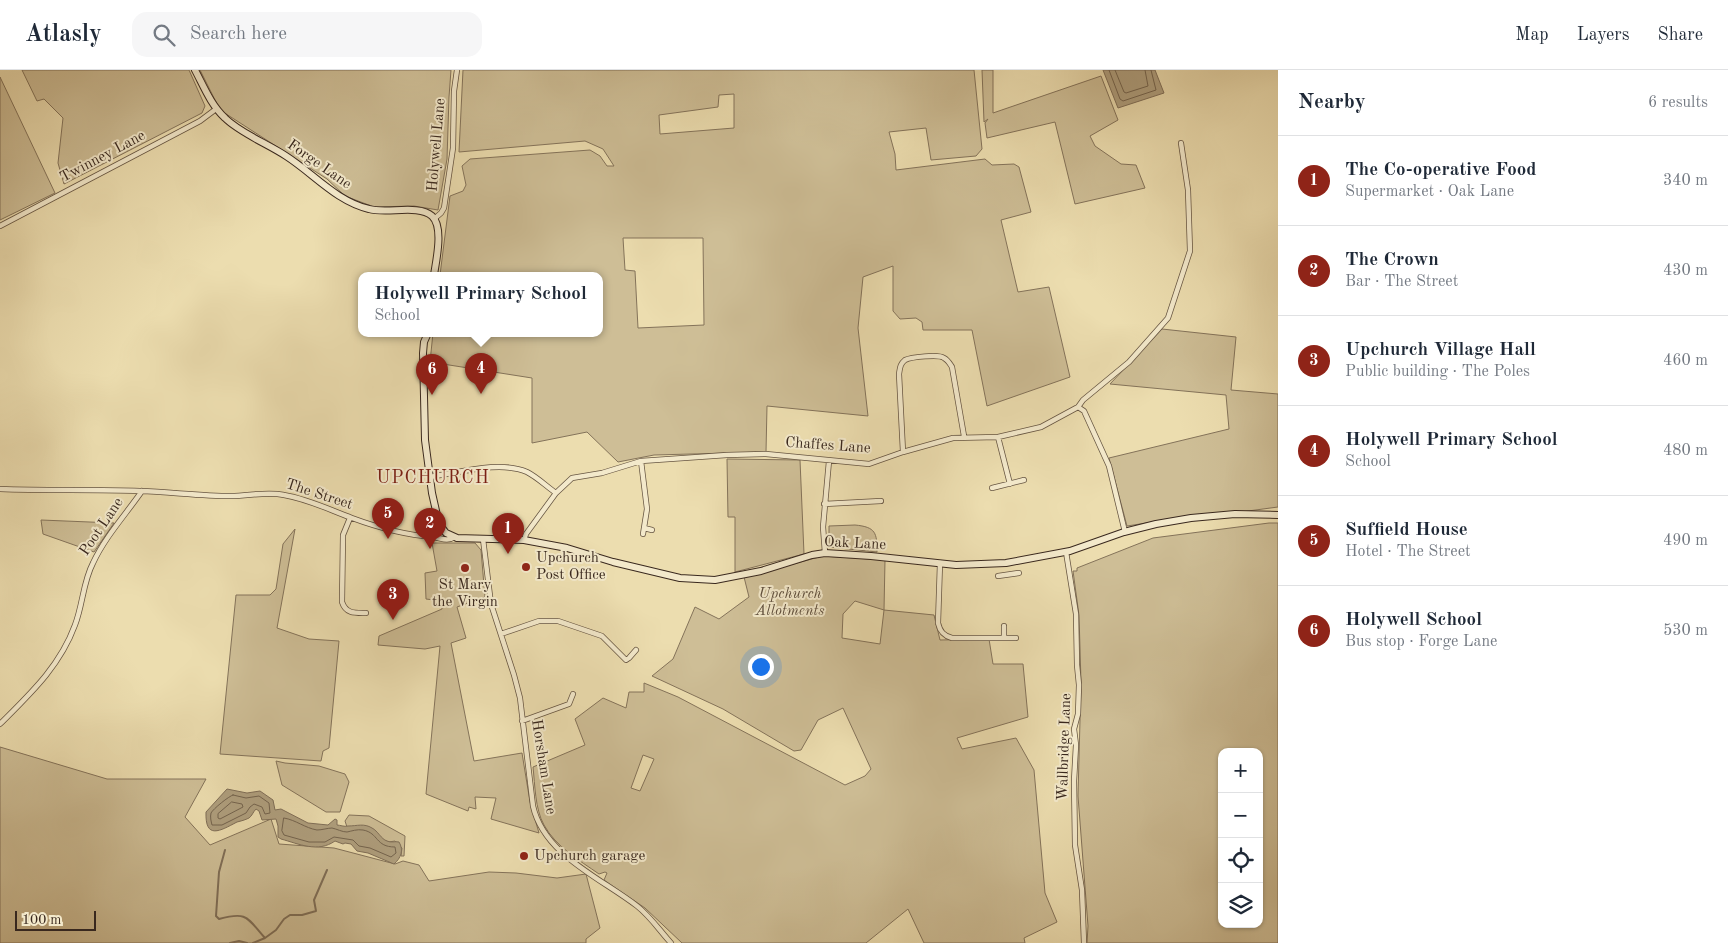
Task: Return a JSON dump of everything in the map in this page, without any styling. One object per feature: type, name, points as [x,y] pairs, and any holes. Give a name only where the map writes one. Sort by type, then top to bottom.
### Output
[{"type":"street","name":"Forge Lane","points":[[195,70],[216,109],[226,120],[287,156],[326,187],[345,199],[368,209],[379,211],[419,211],[428,214],[434,219]]},
{"type":"street","name":"Holywell Lane","points":[[434,219],[443,210],[453,148],[454,91],[457,70]]},
{"type":"street","name":"Twinney Lane","points":[[0,226],[200,121],[216,109]]},
{"type":"street","name":"Chaffes Lane","points":[[524,540],[528,531],[556,493],[572,478],[602,473],[641,461],[766,454],[869,464],[952,438],[964,436],[998,437],[1042,426],[1078,407],[1083,400],[1129,362],[1168,318],[1190,251],[1188,190],[1181,143]]},
{"type":"street","points":[[434,219],[438,226],[434,272]]},
{"type":"street","points":[[426,337],[424,342],[423,405],[429,477],[492,467],[507,467],[528,473],[556,493]]},
{"type":"street","points":[[903,452],[900,367],[906,360],[911,358],[940,356],[949,362],[964,436]]},
{"type":"street","points":[[1078,407],[1084,411],[1109,466],[1126,532]]},
{"type":"street","points":[[998,437],[1010,484]]},
{"type":"street","points":[[641,461],[647,509],[643,534]]},
{"type":"street","points":[[825,553],[824,504],[829,461]]},
{"type":"street","name":"Oak Lane","points":[[429,477],[439,524],[444,531],[455,537],[524,540],[567,548],[613,562],[680,578],[703,580],[715,580],[753,572],[825,553],[973,565],[1006,563],[1066,552],[1156,524],[1220,515],[1278,515]]},
{"type":"street","points":[[992,488],[1024,480]]},
{"type":"street","name":"Poot Lane","points":[[0,488],[142,491]]},
{"type":"street","name":"Poot Lane","points":[[0,724],[49,673],[65,650],[80,611],[88,573],[94,560],[142,491]]},
{"type":"street","name":"The Street","points":[[142,491],[231,496],[261,493],[284,494],[394,532],[446,540],[455,537]]},
{"type":"street","points":[[824,504],[881,501]]},
{"type":"street","points":[[350,518],[343,535],[342,602],[348,612],[366,613]]},
{"type":"street","points":[[644,528],[652,530]]},
{"type":"street","points":[[436,537],[444,531]]},
{"type":"street","name":"Horsham Lane","points":[[483,539],[491,602],[518,688],[534,808],[544,832],[576,864],[638,907],[671,943]]},
{"type":"street","name":"Wallbridge Lane","points":[[1066,552],[1076,614],[1076,665],[1079,685],[1078,714],[1074,729],[1076,745],[1074,781],[1075,845],[1082,890],[1084,943]]},
{"type":"street","points":[[940,563],[938,623],[945,636],[952,638],[1016,638]]},
{"type":"street","points":[[1006,563],[1008,575]]},
{"type":"street","points":[[998,576],[1019,572]]},
{"type":"street","points":[[501,634],[536,622],[553,620],[572,624],[602,636],[626,660],[636,650]]},
{"type":"street","points":[[1004,626],[1004,637]]},
{"type":"street","points":[[522,721],[569,704],[573,694]]},
{"type":"green space","points":[[22,70],[189,70],[205,106],[202,113],[64,184],[58,163],[63,118],[44,99],[37,101]]},
{"type":"green space","points":[[200,70],[451,70],[447,159],[438,210],[414,206],[374,207],[345,196],[327,179],[220,110]]},
{"type":"green space","points":[[463,70],[974,70],[982,149],[976,156],[931,160],[926,128],[889,132],[895,154],[896,170],[985,159],[992,165],[1014,164],[1019,167],[1031,212],[1001,220],[1018,292],[1049,287],[1070,377],[987,406],[972,330],[923,330],[922,322],[916,318],[900,319],[893,311],[893,266],[863,277],[858,328],[868,416],[767,406],[766,452],[654,455],[618,462],[587,432],[532,443],[532,378],[430,362],[433,337],[603,337],[603,272],[440,272],[450,196],[463,191],[466,185],[462,166],[470,159],[590,150],[600,156],[607,166],[614,166],[603,149],[585,141],[459,152]],"holes":[[[734,94],[734,128],[660,134],[659,115],[718,107],[719,95]],[[623,238],[703,238],[704,325],[638,328],[635,271],[625,270]]]},
{"type":"green space","points":[[982,70],[993,70],[993,113],[1101,76],[1118,120],[1090,136],[1095,146],[1121,164],[1136,165],[1145,188],[1075,204],[1055,122],[987,138],[985,123],[988,119],[984,122]]},
{"type":"green space","points":[[0,77],[55,193],[0,220]]},
{"type":"green space","points":[[1162,329],[1236,337],[1231,390],[1278,394],[1278,507],[1127,526],[1109,458],[1229,429],[1226,395],[1110,384]]},
{"type":"green space","points":[[727,459],[800,460],[804,554],[735,572],[735,517],[728,517]]},
{"type":"green space","points":[[41,520],[114,523],[94,552],[43,534]]},
{"type":"green space","points":[[1278,523],[1278,943],[1087,943],[1088,926],[1078,796],[1081,682],[1079,615],[1073,571],[1077,571],[1077,568],[1153,538]]},
{"type":"green space","points":[[855,525],[867,527],[874,532],[877,540],[877,552],[829,547],[829,526]]},
{"type":"green space","points":[[295,529],[277,628],[309,639],[339,641],[329,748],[323,751],[321,761],[220,754],[236,595],[270,595],[276,589],[283,544]]},
{"type":"green space","points":[[432,543],[475,543],[481,550],[485,597],[457,607],[466,638],[451,643],[474,761],[522,753],[530,802],[539,833],[491,819],[496,798],[475,797],[476,809],[469,807],[468,811],[426,794],[440,646],[425,649],[378,645],[379,636],[442,609],[442,601],[426,599],[425,573],[437,571]]},
{"type":"green space","name":"Upchurch Allotments","points":[[823,556],[885,560],[884,610],[934,615],[940,640],[989,639],[993,664],[1023,664],[1028,717],[957,738],[962,749],[1016,738],[1034,770],[1045,893],[1057,922],[1024,938],[1025,943],[924,943],[908,909],[866,943],[682,943],[645,908],[604,880],[607,873],[599,874],[568,852],[555,840],[541,819],[536,797],[533,767],[585,745],[575,719],[603,698],[626,708],[629,692],[644,692],[644,683],[678,697],[845,785],[865,776],[871,769],[843,708],[818,720],[801,750],[794,751],[723,709],[652,676],[673,659],[695,607],[719,619],[749,597],[744,577]],"holes":[[[855,601],[884,610],[880,644],[842,638],[843,614]],[[643,755],[654,759],[640,791],[631,788]]]},
{"type":"green space","points":[[0,747],[107,779],[206,779],[185,817],[210,845],[271,819],[279,844],[334,848],[395,864],[403,861],[419,865],[429,881],[489,872],[557,878],[586,874],[600,928],[586,939],[586,943],[0,943]]},
{"type":"green space","points":[[276,761],[319,766],[345,774],[349,782],[340,812],[326,812],[282,785]]},
{"type":"green space","points":[[349,815],[369,816],[405,836],[404,856],[401,856],[402,848],[395,841],[389,842],[347,827],[345,821]]},
{"type":"water","points":[[1103,70],[1155,70],[1164,93],[1118,108]]},
{"type":"water","points":[[227,789],[247,793],[260,791],[273,800],[275,810],[281,809],[308,823],[328,825],[335,819],[337,820],[337,825],[369,826],[385,840],[399,842],[401,848],[400,857],[394,864],[368,853],[357,851],[351,844],[335,841],[329,845],[315,847],[281,839],[278,837],[276,819],[262,820],[259,811],[256,809],[248,819],[219,830],[211,830],[206,821],[206,812]]},
{"type":"waterway","points":[[225,850],[219,872],[216,916],[219,919],[242,916],[250,921],[265,938]]},
{"type":"waterway","points":[[253,943],[265,938],[276,930],[284,919],[290,915],[302,915],[316,911],[314,900],[327,870]]},
{"type":"waterway","points":[[230,943],[239,941],[247,943]]},
{"type":"place","name":"Holywell Primary School","points":[[481,394]]},
{"type":"place","name":"Holywell School","points":[[432,395]]},
{"type":"place","name":"Suffield House","points":[[388,539]]},
{"type":"place","name":"The Crown","points":[[430,549]]},
{"type":"place","name":"The Co-operative Food","points":[[508,554]]},
{"type":"place","name":"Upchurch Post Office","points":[[526,567]]},
{"type":"place","name":"St Mary the Virgin","points":[[465,568]]},
{"type":"place","name":"Upchurch Village Hall","points":[[393,620]]},
{"type":"place","name":"Upchurch garage","points":[[524,856]]},
{"type":"district","name":"UPCHURCH","points":[[433,478]]}]
